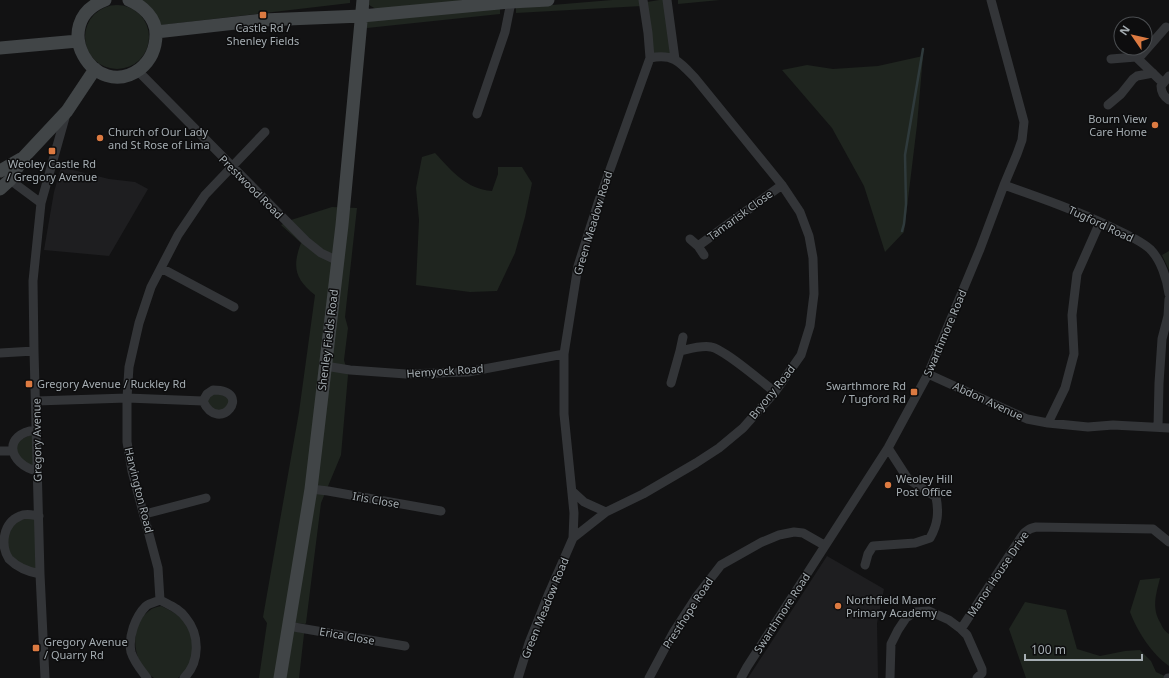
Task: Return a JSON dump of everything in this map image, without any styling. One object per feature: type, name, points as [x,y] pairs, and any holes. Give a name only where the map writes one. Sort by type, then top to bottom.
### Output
[{"type":"street","points":[[105,0],[92,7],[82,19],[78,41],[84,58],[95,69],[102,73],[116,76],[129,74],[147,62],[156,43],[156,32],[150,16],[134,1]]},
{"type":"street","name":"Shenley Fields Road","points":[[280,678],[311,489],[338,261],[363,0]]},
{"type":"street","points":[[156,32],[263,20],[362,16],[548,0]]},
{"type":"street","points":[[643,0],[650,58],[661,56],[674,59],[667,0]]},
{"type":"street","name":"Swarthmore Road","points":[[741,678],[824,545],[888,448],[928,374],[1017,154],[1022,140],[1024,122],[991,0]]},
{"type":"street","points":[[477,114],[505,32],[511,2]]},
{"type":"street","points":[[1138,59],[1166,27]]},
{"type":"street","points":[[0,48],[78,41]]},
{"type":"street","points":[[1111,59],[1136,57],[1163,83]]},
{"type":"street","name":"Green Meadow Road","points":[[518,678],[549,593],[573,538],[574,513],[564,414],[564,354],[578,266],[618,144],[650,58]]},
{"type":"street","name":"Bryony Road","points":[[606,512],[643,494],[696,463],[719,448],[743,428],[775,392],[801,355],[810,326],[814,294],[813,258],[809,236],[800,212],[782,185],[695,78],[682,64],[674,59]]},
{"type":"street","points":[[0,189],[10,180],[23,158],[67,111],[95,69]]},
{"type":"street","name":"Prestwood Road","points":[[137,70],[306,241],[321,253],[338,261]]},
{"type":"street","points":[[1108,104],[1121,94],[1132,79],[1137,76],[1153,73]]},
{"type":"street","points":[[1169,76],[1160,86],[1161,91],[1169,100]]},
{"type":"street","name":"Gregory Avenue","points":[[45,678],[40,574],[33,281],[41,203],[67,111]]},
{"type":"street","name":"Harvington Road","points":[[160,600],[158,568],[145,514],[132,471],[127,442],[129,367],[139,323],[152,287],[178,235],[205,196],[265,132]]},
{"type":"street","points":[[0,171],[23,158]]},
{"type":"street","points":[[10,180],[41,203]]},
{"type":"street","name":"Tamarisk Close","points":[[698,246],[782,185]]},
{"type":"street","name":"Tugford Road","points":[[1004,185],[1100,222],[1125,233],[1150,249],[1160,262],[1168,286],[1169,294]]},
{"type":"street","points":[[1048,423],[1065,388],[1074,354],[1072,315],[1076,274],[1100,222]]},
{"type":"street","name":"Tamarisk Close","points":[[690,239],[698,246],[704,255]]},
{"type":"street","points":[[161,268],[234,307]]},
{"type":"street","points":[[1158,427],[1162,340],[1168,316],[1169,299]]},
{"type":"street","points":[[671,382],[683,337]]},
{"type":"street","points":[[680,351],[692,348],[711,347],[722,352],[775,392]]},
{"type":"street","points":[[0,353],[34,351]]},
{"type":"street","name":"Hemyock Road","points":[[325,366],[350,370],[406,374],[460,372],[564,354]]},
{"type":"street","name":"Abdon Avenue","points":[[928,374],[1027,420],[1088,427],[1113,425],[1169,428]]},
{"type":"street","points":[[36,401],[127,398],[203,401]]},
{"type":"street","points":[[36,430],[28,431],[21,435],[15,441],[12,451],[16,459],[23,465],[38,471]]},
{"type":"street","points":[[865,565],[868,554],[873,546],[915,543],[930,538],[936,529],[939,512],[936,497],[908,478],[888,448]]},
{"type":"street","points":[[0,451],[12,451]]},
{"type":"street","name":"Iris Close","points":[[311,489],[441,511]]},
{"type":"street","points":[[572,492],[584,502],[606,512]]},
{"type":"street","points":[[145,514],[206,498]]},
{"type":"street","name":"Green Meadow Road","points":[[573,538],[606,512]]},
{"type":"street","points":[[39,516],[28,514],[13,520],[8,526],[1,543],[10,559],[31,572],[40,574]]},
{"type":"street","name":"Manor House Drive","points":[[890,678],[891,644],[906,618],[915,612],[929,611],[949,620],[961,629],[1021,536],[1030,528],[1153,529],[1169,542]]},
{"type":"street","name":"Presthope Road","points":[[649,678],[673,633],[697,596],[721,565],[762,542],[779,535],[794,532],[803,533],[824,545]]},
{"type":"street","points":[[147,678],[139,668],[131,651],[131,633],[136,619],[147,606],[160,600],[174,607],[186,617],[194,630],[196,645],[195,659],[190,673],[184,678]]},
{"type":"street","name":"Erica Close","points":[[288,626],[405,646]]},
{"type":"street","points":[[961,629],[967,635],[982,669],[982,673],[977,678]]},
{"type":"shaded area","points":[[143,0],[350,0],[350,3],[153,26],[142,5]]},
{"type":"shaded area","points":[[370,0],[483,0],[376,9],[369,5]]},
{"type":"shaded area","points":[[612,0],[641,0],[642,6],[516,13],[516,8]]},
{"type":"shaded area","points":[[664,0],[671,53],[652,53],[647,2]]},
{"type":"shaded area","points":[[678,0],[720,0],[678,4]]},
{"type":"shaded area","points":[[117,5],[129,7],[140,14],[147,25],[149,37],[147,49],[140,60],[129,67],[117,69],[105,67],[94,60],[87,49],[85,37],[87,25],[94,14],[105,7]]},
{"type":"shaded area","points":[[500,7],[500,14],[367,28],[367,19]]},
{"type":"shaded area","points":[[923,56],[917,125],[904,232],[885,252],[864,186],[832,128],[782,70],[807,65],[833,69],[878,66]]},
{"type":"shaded area","points":[[435,153],[460,178],[483,190],[492,191],[498,174],[498,167],[522,167],[532,183],[525,217],[515,253],[497,291],[470,292],[416,285],[419,220],[416,188],[422,157]]},
{"type":"shaded area","points":[[61,167],[109,179],[135,182],[148,189],[109,256],[44,250],[54,192]]},
{"type":"shaded area","points":[[332,207],[357,208],[345,317],[348,328],[344,360],[348,375],[341,455],[321,503],[306,623],[296,623],[295,620],[275,678],[259,678],[267,623],[263,617],[299,412],[315,295],[303,284],[297,272],[296,266],[298,251],[301,243],[281,225],[291,220]]},
{"type":"shaded area","points":[[1169,251],[1169,270],[1162,255]]},
{"type":"shaded area","points":[[215,393],[222,393],[231,401],[227,410],[214,411],[207,402],[210,396]]},
{"type":"shaded area","points":[[34,433],[36,469],[18,459],[16,442]]},
{"type":"shaded area","points":[[38,517],[40,574],[10,559],[5,534],[14,521]]},
{"type":"shaded area","name":"Northfield Manor Primary Academy","points":[[827,556],[884,589],[877,623],[878,678],[748,678]]},
{"type":"shaded area","points":[[1160,578],[1155,607],[1158,618],[1164,630],[1169,634],[1169,666],[1151,649],[1137,627],[1130,612],[1140,580]]},
{"type":"shaded area","points":[[1025,602],[1066,610],[1077,649],[1100,656],[1125,651],[1140,650],[1151,661],[1156,672],[1169,678],[1026,678],[1009,629]]},
{"type":"shaded area","points":[[161,606],[172,611],[182,619],[189,630],[191,637],[193,650],[192,657],[186,670],[178,678],[154,678],[141,664],[137,655],[135,645],[138,626],[142,618],[149,611],[153,608]]},
{"type":"shaded area","points":[[294,631],[304,633],[299,678],[286,678],[293,633]]},
{"type":"waterway","points":[[902,231],[906,204],[905,155],[923,49]]},
{"type":"place","name":"Castle Rd / Shenley Fields","points":[[263,15]]},
{"type":"place","name":"Bourn View Care Home","points":[[1155,125]]},
{"type":"place","name":"Church of Our Lady and St Rose of Lima","points":[[100,138]]},
{"type":"place","name":"Weoley Castle Rd / Gregory Avenue","points":[[52,151]]},
{"type":"place","name":"Gregory Avenue / Ruckley Rd","points":[[29,384]]},
{"type":"place","name":"Swarthmore Rd / Tugford Rd","points":[[914,392]]},
{"type":"place","name":"Weoley Hill Post Office","points":[[888,485]]},
{"type":"place","name":"Northfield Manor Primary Academy","points":[[838,606]]},
{"type":"place","name":"Gregory Avenue / Quarry Rd","points":[[36,648]]}]
